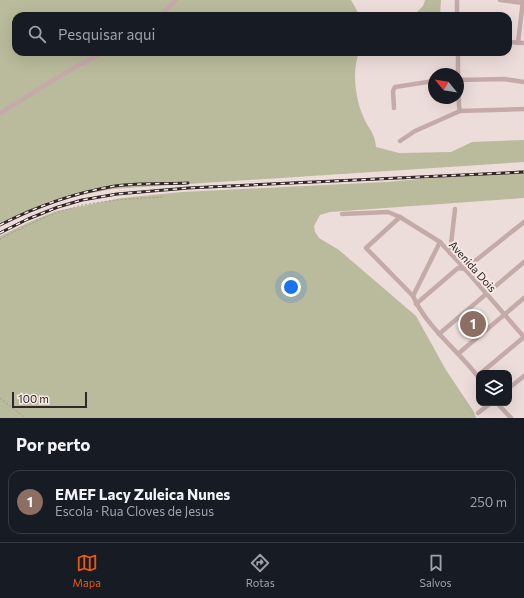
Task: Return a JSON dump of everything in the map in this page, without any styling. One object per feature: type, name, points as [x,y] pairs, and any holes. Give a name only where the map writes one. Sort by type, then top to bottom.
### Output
[{"type":"street","points":[[164,12],[176,0]]},
{"type":"street","points":[[457,0],[457,12]]},
{"type":"street","points":[[500,0],[523,1],[518,43]]},
{"type":"street","points":[[512,42],[524,43]]},
{"type":"street","points":[[0,113],[96,56]]},
{"type":"street","points":[[458,56],[458,68]]},
{"type":"street","points":[[464,80],[504,79],[524,82]]},
{"type":"street","points":[[394,108],[393,91],[395,87],[428,82]]},
{"type":"street","points":[[459,104],[460,110]]},
{"type":"street","points":[[400,141],[415,131],[460,110],[524,109]]},
{"type":"street","points":[[450,252],[455,209]]},
{"type":"street","name":"Avenida Dois","points":[[342,214],[388,212],[400,217],[440,242],[524,337]]},
{"type":"street","points":[[400,217],[366,248],[412,296],[416,304],[439,334],[476,372]]},
{"type":"street","points":[[416,304],[458,268],[465,269],[524,222]]},
{"type":"street","points":[[412,296],[440,242]]},
{"type":"street","points":[[439,334],[524,262]]},
{"type":"street","points":[[458,353],[524,298]]},
{"type":"street","points":[[485,370],[524,337]]},
{"type":"street","points":[[512,386],[524,376]]},
{"type":"street","points":[[478,413],[487,406]]},
{"type":"street","points":[[500,406],[511,418]]},
{"type":"path","points":[[0,239],[55,213],[82,205],[114,200],[164,196]]},
{"type":"path","points":[[0,398],[25,418]]},
{"type":"green space","points":[[0,0],[351,0],[358,12],[12,12],[12,56],[358,56],[355,76],[356,92],[360,109],[373,134],[376,147],[399,153],[451,152],[472,142],[524,140],[524,162],[112,189],[50,201],[0,223]]},
{"type":"green space","points":[[425,0],[441,0],[440,12],[417,12],[423,6]]},
{"type":"green space","points":[[524,170],[524,198],[330,212],[320,215],[314,226],[315,232],[319,238],[339,250],[416,316],[446,370],[474,412],[476,418],[0,418],[0,236],[57,211],[122,198],[182,192],[386,182]]},
{"type":"railway","points":[[0,233],[28,219],[58,207],[82,200],[117,194],[188,188],[524,172]]},
{"type":"railway","points":[[0,225],[56,201],[85,192],[133,184],[188,183]]},
{"type":"place","name":"EMEF Lacy Zuleica Nunes","points":[[473,324]]}]
